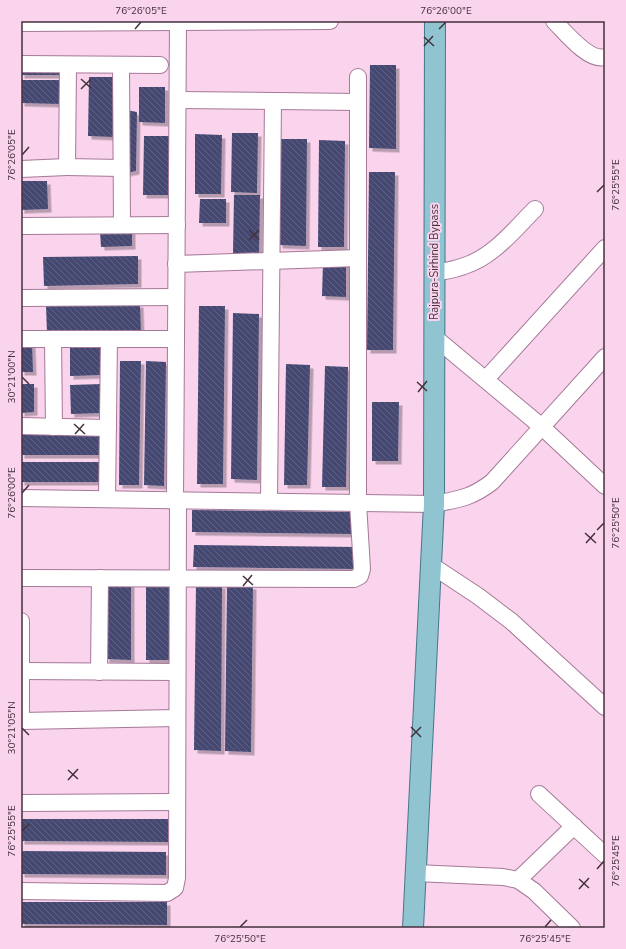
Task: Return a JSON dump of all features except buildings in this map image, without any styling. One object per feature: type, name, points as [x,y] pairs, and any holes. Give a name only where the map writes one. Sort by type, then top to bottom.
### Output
[{"type":"main road","name":"Rajpura-Sirhind Bypass","points":[[414,928],[434,504],[433,336],[435,21]]},
{"type":"street","points":[[21,23],[330,21]]},
{"type":"street","points":[[554,21],[585,51],[595,58],[605,57]]},
{"type":"street","points":[[21,891],[168,893],[175,888],[177,878],[176,264],[178,22]]},
{"type":"street","points":[[21,64],[121,66],[160,65]]},
{"type":"street","points":[[67,167],[68,65]]},
{"type":"street","points":[[121,66],[122,225]]},
{"type":"street","points":[[21,578],[354,579],[360,576],[362,569],[358,502],[358,76]]},
{"type":"street","points":[[178,100],[358,102]]},
{"type":"street","points":[[269,501],[273,101]]},
{"type":"street","points":[[21,169],[67,167],[121,168]]},
{"type":"street","points":[[434,273],[464,267],[480,260],[494,249],[535,209]]},
{"type":"street","points":[[21,226],[177,225]]},
{"type":"street","points":[[486,379],[605,248]]},
{"type":"street","points":[[176,264],[358,258]]},
{"type":"street","points":[[21,298],[176,297]]},
{"type":"street","points":[[433,336],[542,427],[605,486]]},
{"type":"street","points":[[21,339],[176,339]]},
{"type":"street","points":[[53,339],[54,427]]},
{"type":"street","points":[[107,499],[109,339]]},
{"type":"street","points":[[21,498],[434,504],[476,494],[492,482],[605,359]]},
{"type":"street","points":[[21,426],[108,428]]},
{"type":"street","points":[[431,565],[478,596],[511,621],[605,707]]},
{"type":"street","points":[[99,672],[100,578]]},
{"type":"street","points":[[21,621],[21,721],[177,718]]},
{"type":"street","points":[[21,672],[177,672]]},
{"type":"street","points":[[539,794],[605,855]]},
{"type":"street","points":[[21,803],[176,802]]},
{"type":"street","points":[[518,880],[574,826]]},
{"type":"street","points":[[416,873],[503,877],[518,880],[534,891],[572,928]]}]
